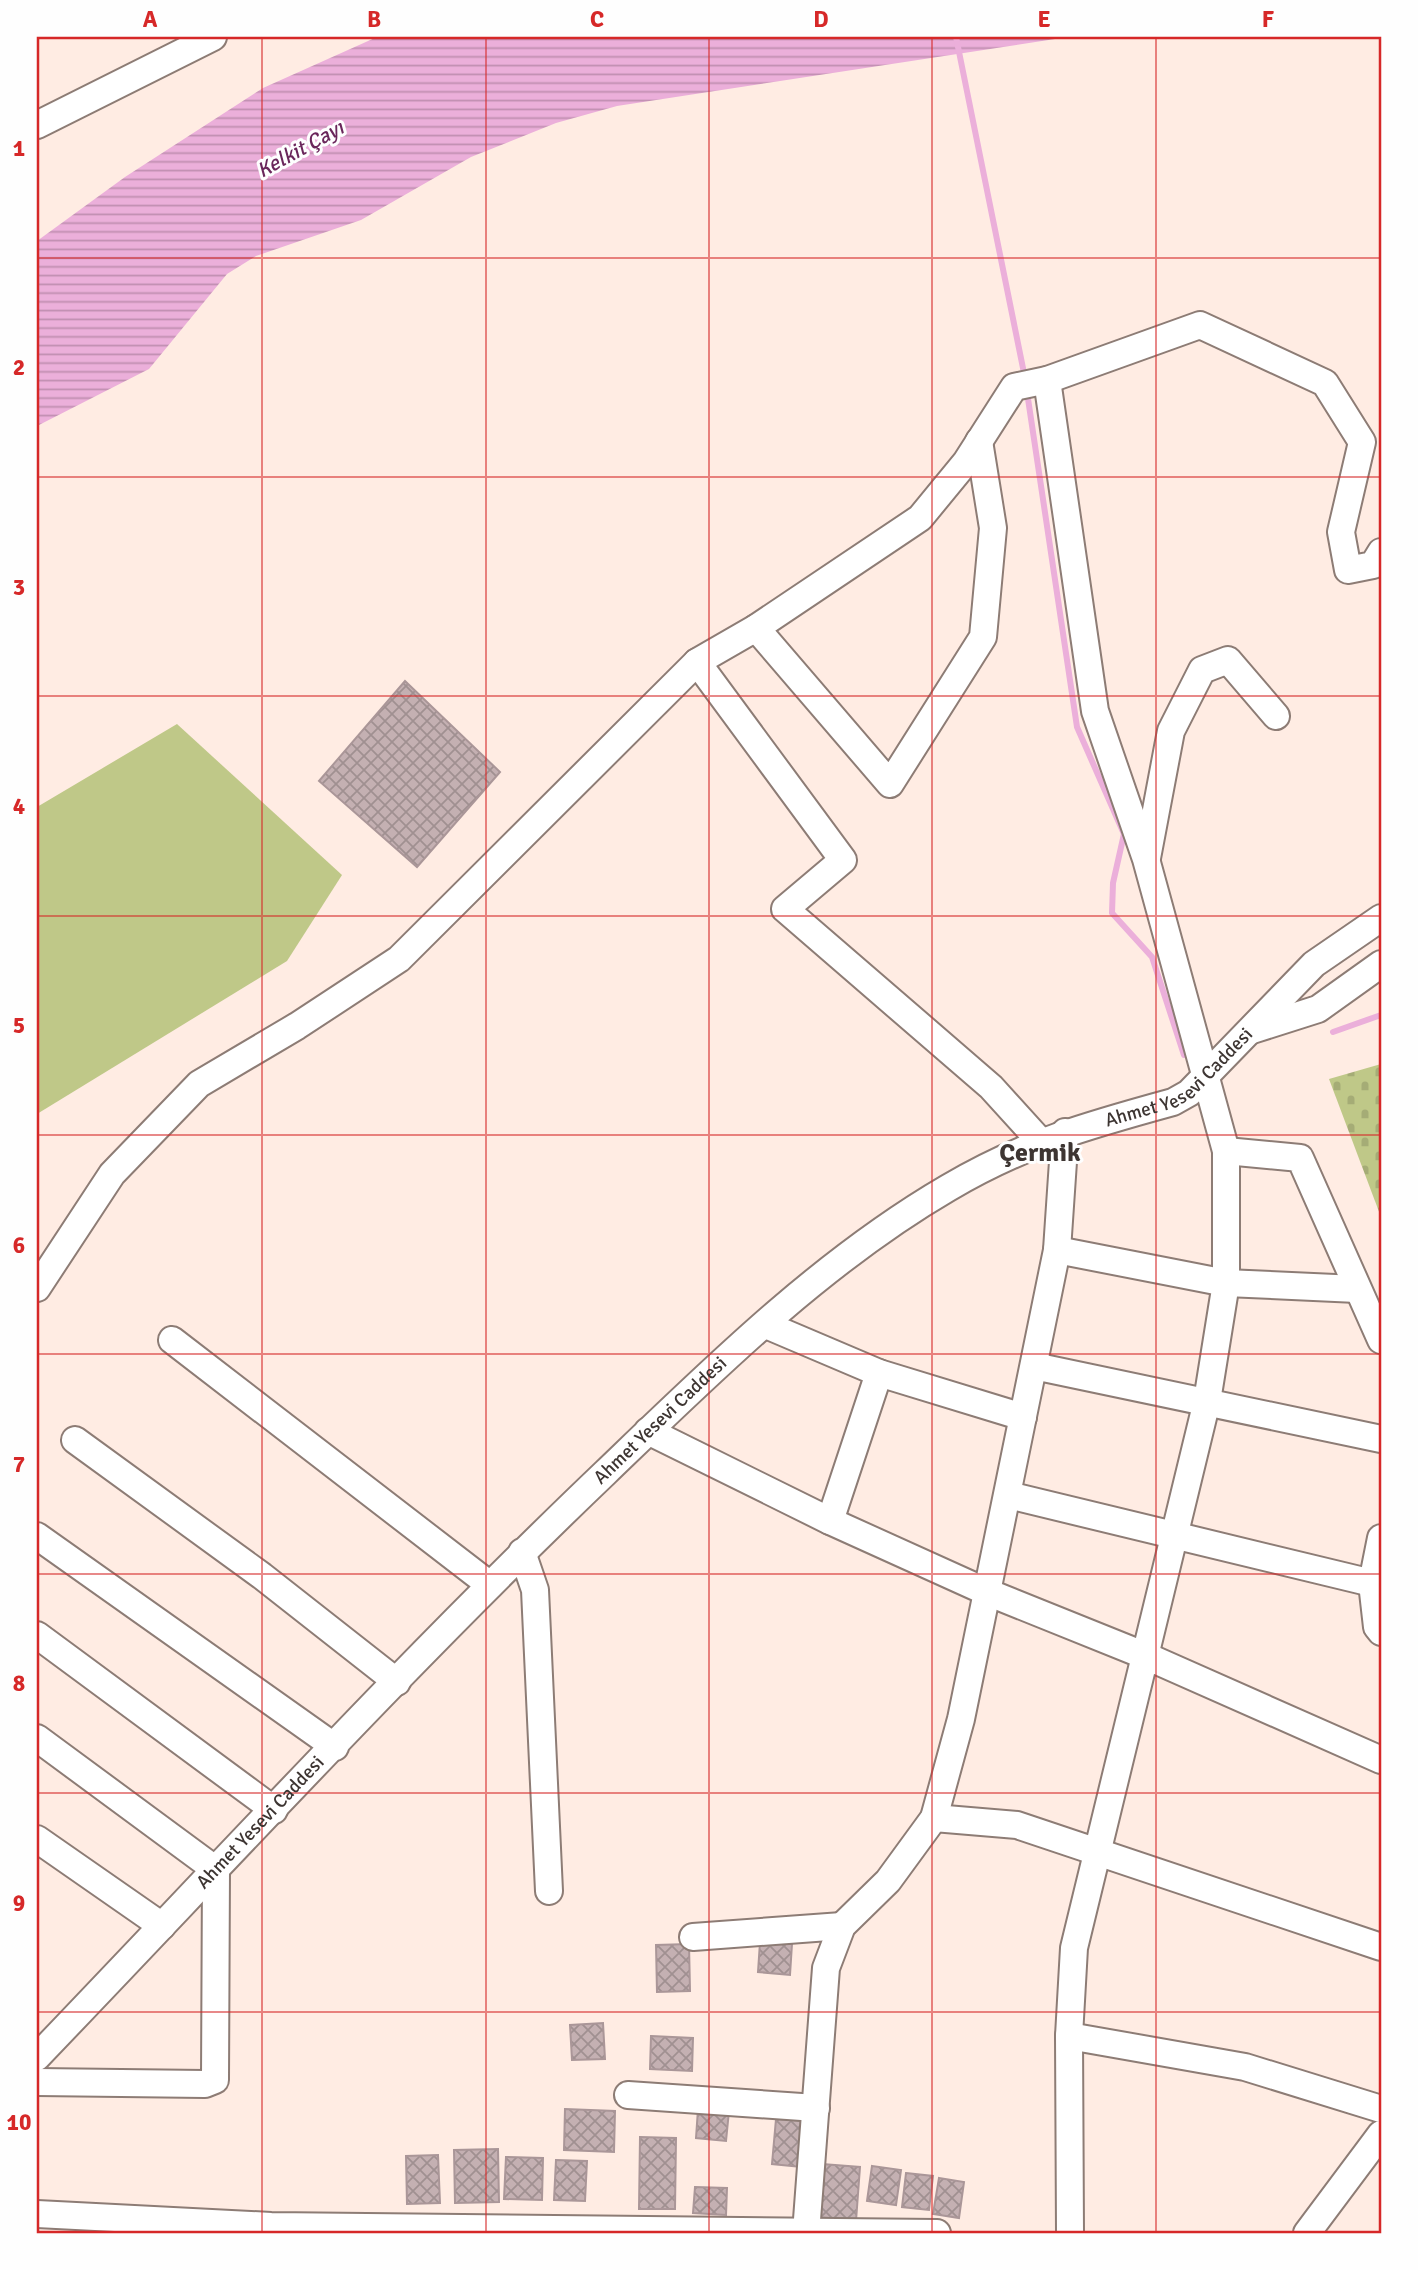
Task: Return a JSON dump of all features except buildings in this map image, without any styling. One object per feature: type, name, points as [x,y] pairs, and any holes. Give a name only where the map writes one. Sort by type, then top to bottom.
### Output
[{"type":"street","points":[[37,125],[213,37]]},
{"type":"street","points":[[37,1288],[112,1174],[200,1084],[297,1026],[399,959],[697,663],[756,628],[920,518],[966,462],[979,441],[1032,383],[1200,325],[1325,383],[1362,442],[1341,532],[1348,570],[1373,565],[1381,552]]},
{"type":"street","points":[[1032,383],[1095,711],[1146,859],[1226,1152],[1226,1283],[1207,1401],[1074,1948],[1069,2036],[1070,2233]]},
{"type":"street","points":[[756,628],[890,784],[983,637],[993,528],[979,441]]},
{"type":"street","points":[[1146,859],[1171,731],[1202,670],[1228,660],[1276,716]]},
{"type":"street","points":[[697,663],[843,860],[785,909],[991,1087],[1040,1141]]},
{"type":"street","name":"Ahmet Yesevi Caddesi","points":[[37,2057],[522,1552],[766,1325],[872,1239],[948,1187],[1040,1141],[1173,1102],[1206,1077],[1314,964],[1381,918]]},
{"type":"street","points":[[1250,1031],[1318,1009],[1381,964]]},
{"type":"street","points":[[806,2233],[826,1968],[842,1926],[888,1881],[934,1818],[961,1719],[1057,1250],[1065,1132]]},
{"type":"street","points":[[1226,1152],[1300,1158],[1381,1340]]},
{"type":"street","points":[[1057,1250],[1226,1283],[1357,1289]]},
{"type":"street","points":[[766,1325],[879,1373],[1023,1417]]},
{"type":"street","points":[[172,1340],[490,1585]]},
{"type":"street","points":[[1034,1366],[1381,1440]]},
{"type":"street","points":[[830,1521],[879,1373]]},
{"type":"street","points":[[649,1431],[830,1521],[987,1592],[1146,1656],[1381,1760]]},
{"type":"street","points":[[75,1440],[262,1576],[397,1682]]},
{"type":"street","points":[[1008,1495],[1175,1538],[1372,1584]]},
{"type":"street","points":[[37,1536],[335,1747]]},
{"type":"street","points":[[1380,1628],[1372,1584],[1381,1538]]},
{"type":"street","points":[[522,1552],[535,1590],[550,1891]]},
{"type":"street","points":[[37,1635],[274,1810]]},
{"type":"street","points":[[37,1738],[216,1870],[215,2080],[205,2084],[37,2082]]},
{"type":"street","points":[[934,1818],[1017,1825],[1381,1947]]},
{"type":"street","points":[[37,1839],[162,1926]]},
{"type":"street","points":[[693,1937],[842,1926]]},
{"type":"street","points":[[1069,2036],[1245,2067],[1381,2109]]},
{"type":"street","points":[[628,2095],[816,2108]]},
{"type":"street","points":[[1307,2233],[1381,2134]]},
{"type":"street","points":[[37,2214],[271,2226],[937,2233]]},
{"type":"green space","points":[[177,724],[342,875],[287,961],[37,1114],[37,807]]},
{"type":"green space","points":[[1381,1064],[1381,1217],[1329,1079]]},
{"type":"water","name":"Kelkit Çayı","points":[[377,37],[1068,37],[617,106],[556,123],[471,157],[361,220],[256,256],[227,274],[149,369],[37,426],[37,241],[125,177],[263,88]]},
{"type":"waterway","points":[[956,37],[1025,378]]},
{"type":"waterway","points":[[1027,392],[1077,727],[1124,834],[1113,883],[1112,913],[1152,957],[1184,1055]]},
{"type":"waterway","points":[[1333,1032],[1381,1015]]},
{"type":"district","name":"Çermik","points":[[1040,1153]]}]
